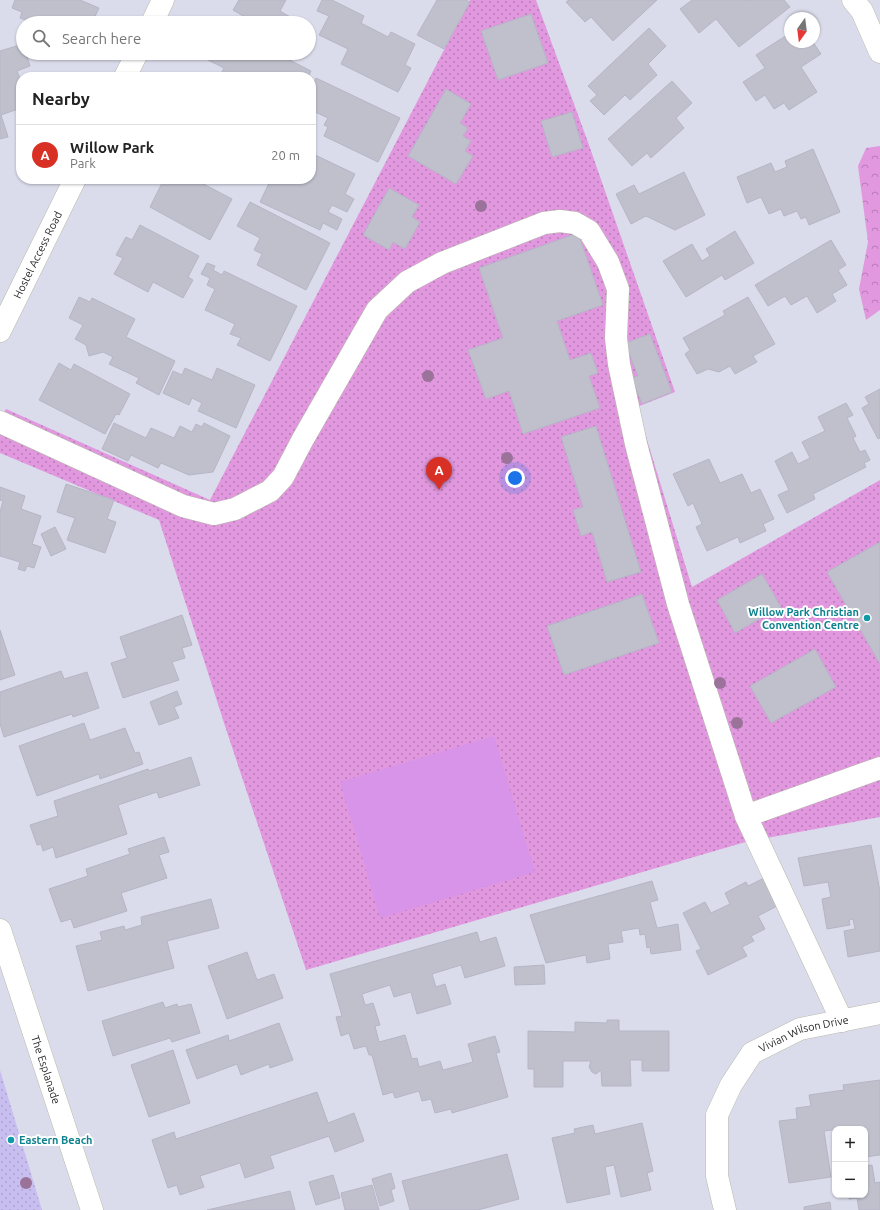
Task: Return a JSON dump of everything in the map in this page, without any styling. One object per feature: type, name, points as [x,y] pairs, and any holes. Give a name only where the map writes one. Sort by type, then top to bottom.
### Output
[{"type":"street","points":[[155,16],[163,0]]},
{"type":"street","points":[[853,0],[862,11],[880,52]]},
{"type":"street","points":[[128,72],[134,60]]},
{"type":"street","name":"Hostel Access Road","points":[[0,330],[73,184]]},
{"type":"street","points":[[0,422],[183,506],[214,514],[235,509],[270,491],[283,478],[303,439],[377,310],[407,282],[442,263],[544,223],[560,221],[575,223],[589,232],[608,262],[618,289],[616,338],[618,358],[636,444],[678,604],[746,816],[842,1020]]},
{"type":"street","points":[[746,816],[880,768]]},
{"type":"street","name":"The Esplanade","points":[[0,930],[92,1210]]},
{"type":"street","name":"Vivian Wilson Drive","points":[[725,1210],[717,1176],[717,1114],[731,1085],[752,1053],[800,1029],[880,1013]]},
{"type":"green space","points":[[470,0],[536,0],[589,145],[675,392],[637,407],[692,587],[880,480],[880,817],[767,838],[831,984],[814,987],[749,841],[306,970],[225,726],[159,520],[0,453],[0,419],[6,409],[210,500]]},
{"type":"green space","points":[[880,146],[880,310],[866,320],[859,289],[868,242],[858,166],[866,148]]},
{"type":"sand","name":"Eastern Beach","points":[[0,1070],[42,1210],[0,1210]]},
{"type":"shaded area","points":[[494,736],[535,872],[380,918],[340,782]]},
{"type":"building","points":[[15,0],[80,0],[99,8],[95,16],[21,16],[22,12],[12,8]]},
{"type":"building","points":[[239,0],[286,0],[280,11],[289,16],[243,16],[233,10]]},
{"type":"building","points":[[322,0],[332,0],[364,16],[361,23],[388,37],[391,32],[415,44],[405,65],[411,68],[398,92],[341,64],[348,49],[319,35],[329,16],[317,11]]},
{"type":"building","points":[[437,0],[466,0],[470,2],[444,49],[417,35]]},
{"type":"building","points":[[569,0],[657,0],[613,41],[591,17],[585,22],[566,2]]},
{"type":"building","points":[[692,0],[784,0],[790,7],[739,47],[716,19],[699,33],[680,9]]},
{"type":"building","points":[[531,14],[548,63],[498,80],[481,31]]},
{"type":"building","points":[[649,28],[666,46],[648,64],[657,75],[630,100],[625,95],[604,115],[590,101],[597,95],[588,86]]},
{"type":"building","points":[[784,37],[784,48],[817,48],[821,54],[801,67],[817,92],[789,110],[784,103],[774,109],[765,95],[756,101],[743,82],[765,68],[756,55]]},
{"type":"building","points":[[16,46],[16,60],[28,60],[30,66],[16,72],[16,110],[1,115],[8,137],[0,139],[0,51]]},
{"type":"building","points":[[208,60],[290,60],[311,71],[222,72],[224,68]]},
{"type":"building","points":[[316,78],[400,118],[378,162],[324,136],[328,127],[324,125],[328,118],[316,112]]},
{"type":"building","points":[[672,81],[692,103],[676,118],[684,128],[651,158],[647,153],[632,166],[608,139]]},
{"type":"building","points":[[446,89],[471,104],[460,123],[468,128],[463,136],[471,141],[465,151],[473,156],[456,184],[408,156]]},
{"type":"building","points":[[572,112],[583,148],[552,157],[541,121]]},
{"type":"building","points":[[813,149],[840,212],[809,225],[806,217],[801,219],[797,211],[784,216],[781,209],[769,214],[761,197],[747,203],[737,177],[771,163],[775,172],[787,167],[785,161]]},
{"type":"building","points":[[316,155],[355,174],[345,194],[354,199],[347,212],[332,205],[328,212],[342,219],[337,230],[323,223],[320,230],[260,202],[269,184],[316,184]]},
{"type":"building","points":[[684,172],[705,215],[675,230],[646,216],[631,224],[616,194],[634,185],[639,194]]},
{"type":"building","points":[[162,184],[204,184],[232,199],[210,240],[150,207]]},
{"type":"building","points":[[389,188],[419,205],[412,217],[420,222],[405,249],[393,242],[389,250],[363,235]]},
{"type":"building","points":[[250,202],[330,243],[306,290],[257,265],[262,254],[254,250],[260,238],[237,226]]},
{"type":"building","points":[[140,225],[199,256],[188,277],[193,280],[183,298],[153,282],[148,292],[114,274],[123,258],[116,255],[126,237],[132,240]]},
{"type":"building","points":[[735,231],[754,263],[725,280],[722,275],[686,297],[663,261],[692,244],[702,261],[710,256],[706,249]]},
{"type":"building","points":[[578,233],[603,305],[557,321],[570,360],[591,353],[598,373],[589,376],[600,408],[523,434],[509,391],[486,399],[468,350],[503,338],[479,268]]},
{"type":"building","points":[[831,240],[846,265],[838,270],[847,285],[832,294],[836,301],[817,313],[807,296],[791,305],[785,296],[768,306],[755,285]]},
{"type":"building","points":[[207,263],[215,266],[213,270],[222,275],[224,271],[297,306],[270,361],[237,345],[241,338],[230,334],[235,324],[205,310],[215,289],[207,285],[210,278],[201,274]]},
{"type":"building","points":[[79,297],[90,302],[92,298],[135,319],[126,337],[175,361],[159,395],[136,383],[139,378],[109,364],[113,357],[103,352],[89,356],[86,345],[75,339],[83,325],[69,318]]},
{"type":"building","points":[[748,297],[775,344],[753,356],[757,362],[735,374],[730,366],[719,372],[708,369],[697,374],[685,354],[690,350],[683,338],[725,315],[723,311]]},
{"type":"building","points":[[650,334],[672,392],[642,404],[632,378],[638,376],[625,343]]},
{"type":"building","points":[[59,363],[71,370],[74,364],[130,394],[119,415],[116,414],[105,434],[39,400]]},
{"type":"building","points":[[185,368],[212,380],[217,368],[255,385],[236,428],[198,411],[202,403],[192,398],[189,405],[163,393],[173,371],[182,375]]},
{"type":"building","points":[[880,389],[880,438],[878,439],[862,408],[869,404],[865,397]]},
{"type":"building","points":[[846,403],[853,415],[847,418],[856,436],[853,438],[860,452],[865,450],[870,460],[864,463],[866,467],[813,494],[815,499],[787,513],[778,495],[789,490],[775,461],[792,452],[798,464],[810,458],[802,442],[825,431],[818,417]]},
{"type":"building","points":[[114,423],[146,438],[151,428],[174,438],[180,426],[192,432],[196,424],[202,427],[204,423],[230,436],[213,472],[189,475],[161,463],[158,468],[131,455],[128,461],[102,449]]},
{"type":"building","points":[[596,426],[641,572],[607,582],[592,532],[581,536],[573,510],[583,507],[561,437]]},
{"type":"building","points":[[709,459],[720,483],[742,474],[751,493],[760,489],[774,519],[763,524],[766,531],[740,543],[738,537],[707,551],[696,527],[702,524],[693,503],[688,506],[673,474]]},
{"type":"building","points":[[66,484],[114,500],[107,519],[116,522],[105,553],[67,540],[75,518],[57,512]]},
{"type":"building","points":[[0,487],[25,496],[21,509],[41,516],[32,544],[41,547],[34,568],[27,566],[25,571],[18,569],[20,562],[0,556],[0,512],[3,501],[0,500]]},
{"type":"building","points":[[55,527],[66,549],[51,556],[41,534]]},
{"type":"building","name":"Willow Park Christian Convention Centre","points":[[880,542],[880,664],[827,572]]},
{"type":"building","points":[[762,574],[781,607],[735,633],[717,600]]},
{"type":"building","points":[[642,594],[659,643],[564,675],[547,626]]},
{"type":"building","points":[[182,615],[192,645],[182,648],[185,658],[172,662],[179,680],[123,698],[111,663],[127,658],[120,637]]},
{"type":"building","points":[[0,630],[15,675],[0,680]]},
{"type":"building","points":[[815,649],[836,687],[771,723],[750,686]]},
{"type":"building","points":[[61,671],[64,679],[87,672],[99,708],[73,717],[72,714],[4,737],[0,724],[0,692]]},
{"type":"building","points":[[177,691],[182,704],[174,707],[179,718],[159,725],[150,702]]},
{"type":"building","points":[[84,723],[90,740],[125,728],[135,753],[139,752],[143,764],[100,779],[99,774],[37,796],[19,746]]},
{"type":"building","points":[[191,757],[200,785],[159,798],[157,792],[118,805],[127,834],[56,858],[53,847],[43,851],[41,844],[37,845],[30,825],[58,816],[54,801],[148,769],[149,771]]},
{"type":"building","points":[[164,837],[169,852],[159,855],[167,878],[121,893],[127,911],[74,928],[71,919],[61,922],[49,889],[88,876],[86,869],[130,854],[128,849]]},
{"type":"building","points":[[871,845],[880,891],[880,951],[848,957],[844,931],[855,929],[853,919],[849,920],[850,925],[827,929],[822,899],[831,897],[828,882],[804,886],[798,858]]},
{"type":"building","points":[[766,877],[779,905],[758,916],[765,929],[751,936],[754,941],[742,947],[747,956],[708,975],[696,951],[701,949],[683,913],[705,902],[711,913],[730,904],[725,893],[746,882],[748,886]]},
{"type":"building","points":[[652,881],[658,900],[650,902],[657,928],[678,924],[681,950],[651,954],[650,947],[647,948],[645,934],[640,935],[639,928],[621,931],[623,942],[608,944],[610,959],[587,963],[586,955],[546,963],[530,915]]},
{"type":"building","points":[[211,899],[219,928],[167,941],[174,968],[88,991],[76,946],[102,940],[100,932],[124,926],[125,930],[142,925],[141,917]]},
{"type":"building","points":[[477,932],[480,942],[496,937],[505,966],[465,978],[461,965],[432,974],[436,987],[445,984],[451,1004],[417,1014],[411,992],[394,997],[390,985],[362,994],[365,1005],[373,1003],[380,1025],[375,1026],[379,1042],[405,1035],[412,1059],[417,1058],[419,1067],[440,1061],[443,1070],[473,1062],[468,1044],[495,1036],[500,1052],[496,1053],[508,1097],[452,1113],[451,1109],[435,1113],[431,1099],[422,1101],[419,1091],[395,1098],[393,1092],[383,1095],[372,1055],[369,1055],[366,1046],[354,1049],[349,1033],[341,1036],[336,1017],[342,1016],[330,974]]},
{"type":"building","points":[[247,952],[257,980],[274,974],[283,998],[227,1019],[208,966]]},
{"type":"building","points":[[544,965],[545,984],[515,985],[514,967]]},
{"type":"building","points":[[163,1002],[165,1008],[177,1004],[178,1007],[191,1004],[200,1033],[172,1042],[170,1038],[113,1056],[102,1021]]},
{"type":"building","points":[[607,1020],[619,1020],[619,1031],[669,1031],[669,1071],[642,1071],[642,1060],[630,1060],[631,1086],[602,1086],[601,1070],[596,1074],[592,1072],[589,1067],[591,1061],[563,1061],[563,1087],[534,1087],[534,1069],[528,1069],[528,1031],[575,1032],[575,1022],[607,1023]]},
{"type":"building","points":[[279,1023],[293,1060],[270,1068],[269,1064],[241,1075],[237,1064],[197,1079],[186,1050],[228,1035],[229,1041]]},
{"type":"building","points":[[173,1050],[190,1103],[149,1117],[131,1065]]},
{"type":"building","points":[[880,1080],[880,1155],[868,1157],[868,1126],[832,1126],[832,1130],[824,1131],[831,1177],[789,1183],[779,1121],[797,1119],[796,1108],[811,1106],[809,1095],[844,1090],[843,1085]]},
{"type":"building","points":[[317,1092],[328,1123],[354,1113],[364,1141],[335,1152],[329,1136],[270,1156],[274,1168],[245,1178],[240,1163],[200,1176],[204,1187],[180,1195],[177,1185],[168,1188],[152,1140],[174,1132],[176,1139]]},
{"type":"building","points":[[642,1123],[653,1171],[647,1173],[651,1190],[621,1197],[614,1165],[605,1167],[610,1194],[567,1203],[552,1138],[575,1133],[574,1129],[593,1125],[595,1134]]},
{"type":"building","points":[[507,1154],[519,1199],[478,1210],[410,1210],[402,1181]]},
{"type":"building","points":[[872,1165],[875,1183],[880,1182],[880,1210],[859,1210],[857,1198],[868,1198],[868,1166]]},
{"type":"building","points":[[391,1173],[395,1188],[391,1190],[394,1201],[380,1206],[372,1179]]},
{"type":"building","points":[[333,1175],[340,1198],[316,1205],[309,1182]]},
{"type":"building","points":[[372,1185],[379,1210],[345,1210],[341,1193]]},
{"type":"building","points":[[290,1191],[295,1210],[207,1210]]},
{"type":"building","points":[[830,1202],[831,1210],[804,1210],[804,1207]]},
{"type":"place","name":"Willow Park","points":[[439,490]]},
{"type":"place","name":"Willow Park Christian Convention Centre","points":[[867,618]]},
{"type":"place","name":"Eastern Beach","points":[[11,1140]]}]
